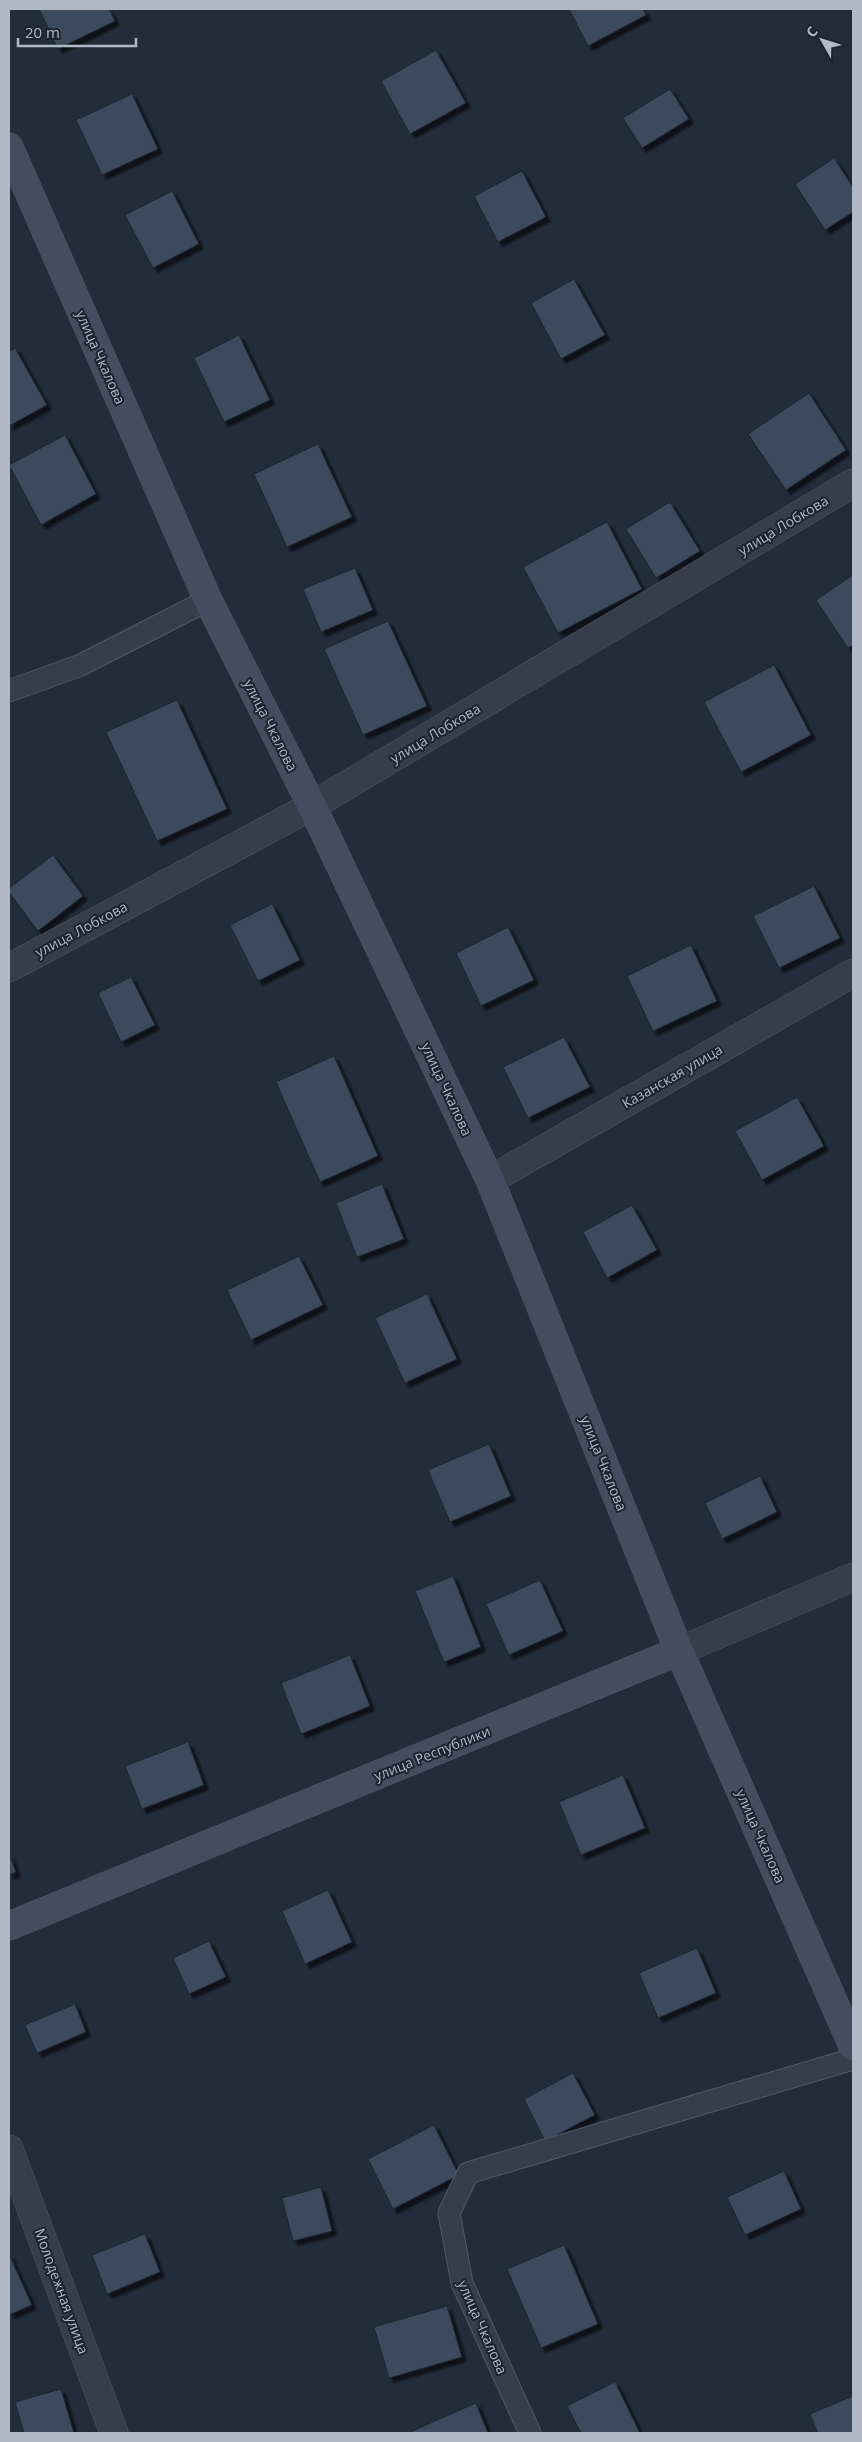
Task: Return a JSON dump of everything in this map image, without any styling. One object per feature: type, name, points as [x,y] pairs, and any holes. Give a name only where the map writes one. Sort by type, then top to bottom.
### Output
[{"type":"main road","name":"улица Чкалова","points":[[9,147],[208,600],[312,806],[490,1180],[679,1651],[853,2046]]},
{"type":"main road","name":"улица Республики","points":[[9,1926],[679,1651]]},
{"type":"street","name":"улица Лобкова","points":[[9,968],[312,806],[853,484]]},
{"type":"street","name":"Казанская улица","points":[[490,1180],[853,973]]},
{"type":"street","name":"улица Республики","points":[[679,1651],[853,1577]]},
{"type":"street","name":"Молодежная улица","points":[[9,2149],[114,2433]]},
{"type":"lane","points":[[9,691],[81,665],[208,600]]},
{"type":"lane","name":"улица Чкалова","points":[[530,2433],[462,2283],[449,2214],[468,2173],[853,2059]]},
{"type":"building","points":[[39,9],[109,9],[115,21],[58,49]]},
{"type":"building","points":[[569,9],[643,9],[646,15],[588,46]]},
{"type":"building","points":[[436,50],[466,103],[410,134],[381,81]]},
{"type":"building","points":[[670,89],[689,119],[642,148],[623,118]]},
{"type":"building","points":[[132,94],[158,149],[102,175],[76,120]]},
{"type":"building","points":[[834,158],[853,187],[853,212],[825,230],[795,184]]},
{"type":"building","points":[[522,171],[546,217],[498,242],[474,196]]},
{"type":"building","points":[[172,191],[199,244],[153,268],[125,215]]},
{"type":"building","points":[[574,279],[605,335],[561,359],[531,303]]},
{"type":"building","points":[[239,335],[270,400],[224,422],[194,358]]},
{"type":"building","points":[[15,348],[47,405],[9,426],[9,352]]},
{"type":"building","points":[[809,393],[846,450],[786,490],[748,434]]},
{"type":"building","points":[[65,435],[96,494],[41,525],[9,465]]},
{"type":"building","points":[[318,444],[352,517],[287,547],[254,474]]},
{"type":"building","points":[[670,502],[700,551],[656,578],[626,529]]},
{"type":"building","points":[[607,522],[642,589],[558,633],[523,567]]},
{"type":"building","points":[[355,568],[373,610],[321,632],[303,589]]},
{"type":"building","points":[[853,575],[853,645],[848,648],[816,600]]},
{"type":"building","points":[[388,621],[427,706],[363,735],[324,649]]},
{"type":"building","points":[[774,665],[811,735],[741,772],[704,702]]},
{"type":"building","points":[[177,700],[227,809],[157,841],[106,732]]},
{"type":"building","points":[[53,855],[83,896],[38,931],[9,892],[9,888]]},
{"type":"building","points":[[814,886],[840,938],[779,968],[753,916]]},
{"type":"building","points":[[272,904],[300,960],[258,981],[230,925]]},
{"type":"building","points":[[508,927],[534,980],[481,1006],[456,953]]},
{"type":"building","points":[[691,945],[717,1001],[653,1031],[627,976]]},
{"type":"building","points":[[131,977],[155,1025],[121,1042],[98,993]]},
{"type":"building","points":[[564,1037],[590,1087],[528,1118],[503,1067]]},
{"type":"building","points":[[334,1056],[378,1156],[320,1182],[276,1082]]},
{"type":"building","points":[[797,1097],[824,1146],[762,1180],[735,1131]]},
{"type":"building","points":[[382,1184],[404,1239],[357,1257],[336,1203]]},
{"type":"building","points":[[632,1205],[657,1250],[607,1278],[583,1232]]},
{"type":"building","points":[[299,1256],[323,1305],[251,1340],[227,1290]]},
{"type":"building","points":[[427,1294],[457,1359],[405,1383],[375,1318]]},
{"type":"building","points":[[489,1444],[511,1496],[450,1522],[428,1470]]},
{"type":"building","points":[[760,1476],[777,1512],[722,1539],[705,1503]]},
{"type":"building","points":[[453,1576],[481,1647],[444,1662],[415,1591]]},
{"type":"building","points":[[540,1580],[563,1631],[509,1655],[486,1604]]},
{"type":"building","points":[[350,1655],[370,1706],[301,1734],[281,1683]]},
{"type":"building","points":[[188,1742],[204,1785],[142,1809],[125,1766]]},
{"type":"building","points":[[623,1775],[645,1828],[581,1855],[559,1802]]},
{"type":"building","points":[[9,1854],[16,1872],[9,1875]]},
{"type":"building","points":[[328,1890],[352,1942],[305,1964],[282,1911]]},
{"type":"building","points":[[209,1941],[226,1977],[189,1994],[173,1958]]},
{"type":"building","points":[[697,1948],[716,1993],[658,2018],[639,1973]]},
{"type":"building","points":[[75,2004],[86,2032],[37,2053],[25,2025]]},
{"type":"building","points":[[573,2073],[595,2115],[545,2141],[524,2099]]},
{"type":"building","points":[[434,2125],[459,2175],[393,2209],[368,2159]]},
{"type":"building","points":[[784,2171],[801,2209],[745,2235],[727,2197]]},
{"type":"building","points":[[321,2187],[332,2231],[293,2241],[282,2198]]},
{"type":"building","points":[[145,2234],[160,2272],[107,2294],[92,2255]]},
{"type":"building","points":[[564,2245],[598,2324],[541,2348],[507,2269]]},
{"type":"building","points":[[9,2254],[32,2305],[9,2315]]},
{"type":"building","points":[[447,2306],[462,2357],[389,2378],[374,2327]]},
{"type":"building","points":[[615,2382],[640,2433],[581,2433],[567,2406]]},
{"type":"building","points":[[61,2389],[74,2433],[24,2433],[15,2402]]},
{"type":"building","points":[[853,2396],[853,2433],[818,2433],[810,2414]]},
{"type":"building","points":[[476,2403],[488,2433],[410,2432]]}]
